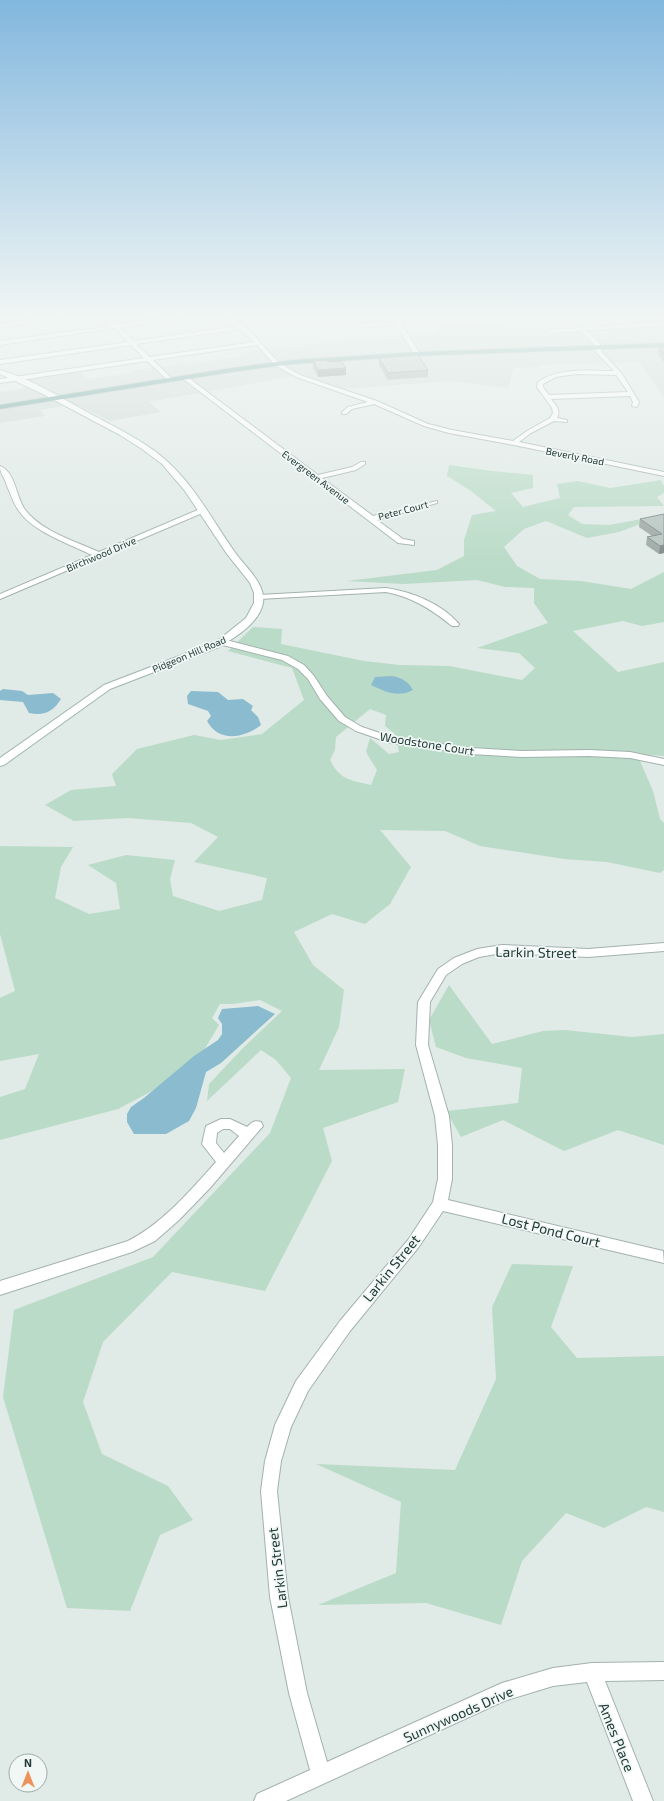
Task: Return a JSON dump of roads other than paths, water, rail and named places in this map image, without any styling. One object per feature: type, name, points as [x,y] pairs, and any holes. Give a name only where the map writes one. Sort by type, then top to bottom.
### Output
[{"type":"main road","points":[[0,407],[49,399]]},
{"type":"street","points":[[58,399],[111,426],[172,470],[203,511],[233,557],[256,585],[259,598],[386,590],[406,593],[424,600],[455,624]]},
{"type":"street","name":"Evergreen Avenue","points":[[213,399],[401,541],[411,543]]},
{"type":"street","name":"Beverly Road","points":[[366,399],[417,422],[437,429],[514,443],[664,474]]},
{"type":"street","points":[[514,443],[553,418],[556,413],[555,408],[549,399]]},
{"type":"street","points":[[635,399],[636,402],[635,406]]},
{"type":"street","points":[[344,413],[350,408],[375,402]]},
{"type":"street","points":[[553,418],[565,421]]},
{"type":"street","points":[[317,477],[354,469],[363,463]]},
{"type":"street","points":[[0,468],[11,483],[18,505],[29,519],[98,555]]},
{"type":"street","name":"Peter Court","points":[[371,519],[435,502]]},
{"type":"street","name":"Birchwood Drive","points":[[0,596],[203,511]]},
{"type":"street","name":"Pidgeon Hill Road","points":[[0,763],[107,687],[222,642],[241,630],[251,619],[257,608],[259,598]]},
{"type":"street","name":"Woodstone Court","points":[[222,642],[285,658],[301,667],[311,678],[323,697],[342,719],[359,729],[394,741],[471,751],[522,754],[590,753],[630,755],[664,762]]},
{"type":"street","name":"Larkin Street","points":[[321,1775],[298,1694],[279,1597],[272,1536],[269,1491],[273,1461],[282,1425],[307,1380],[345,1326],[413,1244],[440,1204],[445,1179],[446,1145],[442,1116],[422,1045],[424,1002],[442,972],[464,958],[477,953],[502,949],[588,953],[664,947]]},
{"type":"street","points":[[0,1288],[132,1246],[150,1237],[174,1216],[224,1162],[252,1130],[234,1124],[224,1123],[211,1130],[209,1144],[224,1162]]},
{"type":"street","name":"Lost Pond Court","points":[[440,1204],[663,1257]]},
{"type":"street","name":"Sunnywoods Drive","points":[[264,1801],[502,1692],[553,1677],[592,1672],[664,1671]]},
{"type":"street","name":"Ames Place","points":[[592,1672],[643,1801]]},
{"type":"water","points":[[392,676],[404,680],[413,690],[402,694],[397,694],[387,692],[371,685],[375,677]]},
{"type":"water","points":[[3,689],[22,691],[28,695],[53,693],[61,699],[55,707],[48,712],[34,714],[29,713],[23,702],[0,700],[0,691]]},
{"type":"water","points":[[191,691],[218,692],[228,700],[243,699],[253,706],[251,710],[258,717],[261,725],[247,733],[240,735],[232,736],[218,733],[207,721],[211,716],[208,711],[188,704],[187,696]]},
{"type":"water","points":[[258,1006],[275,1014],[221,1063],[206,1072],[196,1108],[189,1121],[166,1134],[134,1134],[127,1122],[127,1114],[131,1107],[194,1056],[218,1040],[222,1034],[222,1024],[218,1018],[222,1009]]}]
